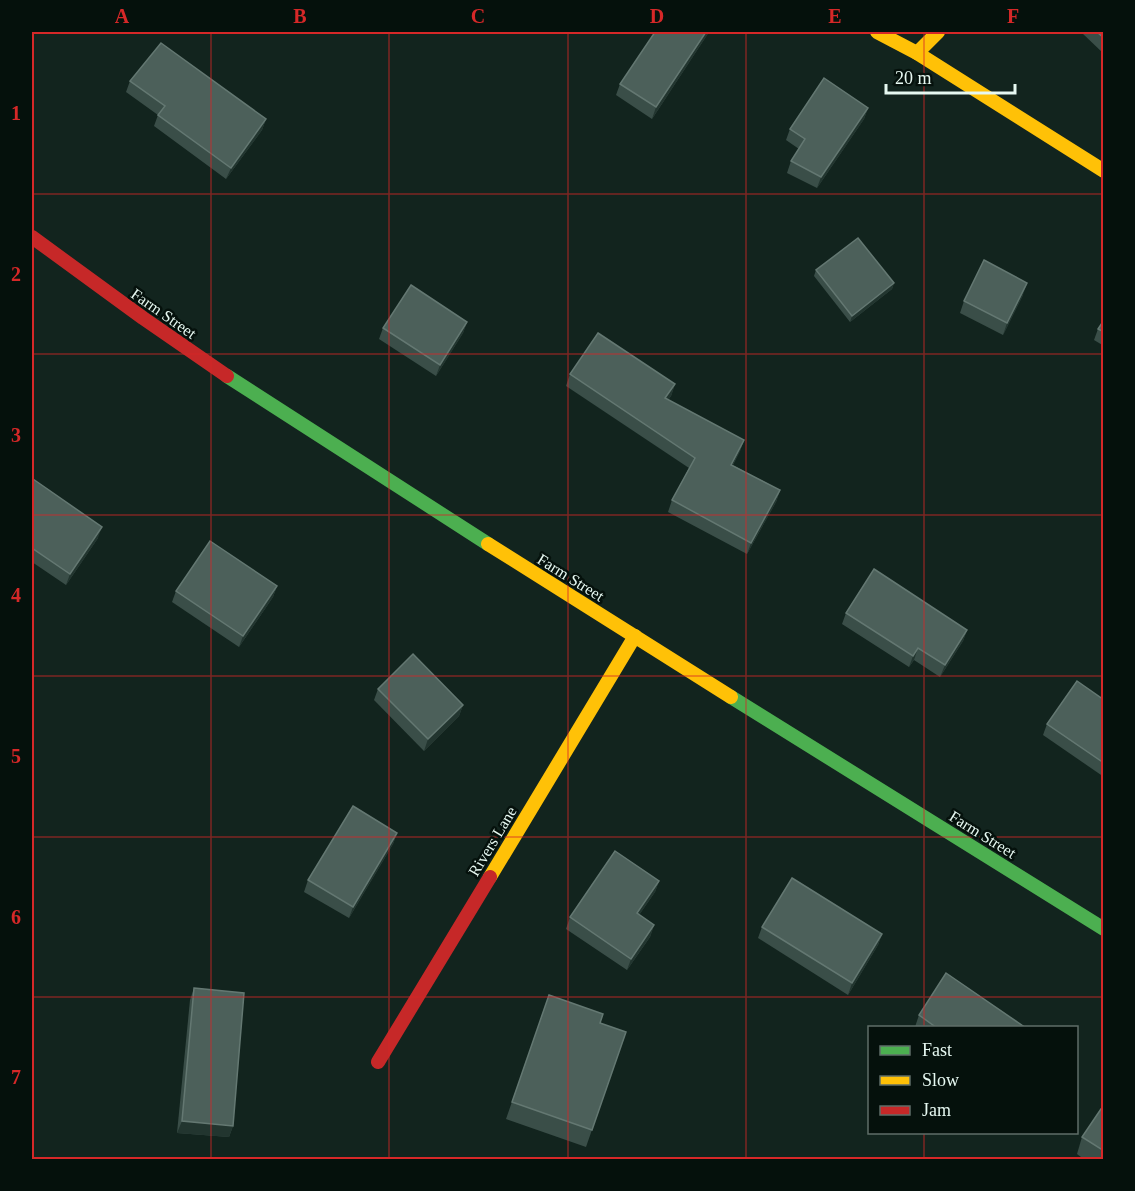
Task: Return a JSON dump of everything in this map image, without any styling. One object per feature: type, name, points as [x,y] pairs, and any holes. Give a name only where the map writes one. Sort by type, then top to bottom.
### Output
[{"type":"main road","points":[[878,32],[916,52],[1104,171]]},
{"type":"main road","points":[[916,52],[938,32]]},
{"type":"main road","name":"Farm Street","points":[[32,237],[129,310],[194,355],[385,479],[1104,929]]},
{"type":"main road","name":"Rivers Lane","points":[[378,1062],[635,636]]},
{"type":"building","points":[[655,32],[706,32],[656,107],[620,84]]},
{"type":"building","points":[[161,43],[266,119],[231,168],[158,115],[165,106],[130,81]]},
{"type":"building","points":[[824,78],[868,108],[821,177],[791,161],[805,139],[790,129]]},
{"type":"building","points":[[858,238],[894,283],[852,316],[816,270]]},
{"type":"building","points":[[984,260],[1027,283],[1007,323],[964,301]]},
{"type":"building","points":[[411,285],[467,322],[440,365],[383,328]]},
{"type":"building","points":[[1104,320],[1104,332],[1098,329]]},
{"type":"building","points":[[598,333],[675,384],[665,398],[744,440],[731,465],[780,490],[751,543],[672,500],[695,458],[570,374]]},
{"type":"building","points":[[33,479],[102,527],[70,574],[32,548]]},
{"type":"building","points":[[210,541],[277,586],[243,636],[176,591]]},
{"type":"building","points":[[874,569],[967,630],[945,665],[918,648],[913,656],[846,613]]},
{"type":"building","points":[[413,654],[463,705],[428,739],[378,689]]},
{"type":"building","points":[[1077,681],[1104,700],[1104,763],[1047,724]]},
{"type":"building","points":[[353,806],[397,833],[353,907],[308,880]]},
{"type":"building","points":[[615,851],[659,881],[637,913],[654,925],[631,959],[570,917]]},
{"type":"building","points":[[792,878],[882,934],[852,983],[762,927]]},
{"type":"building","points":[[946,973],[1023,1026],[934,1026],[919,1015]]},
{"type":"building","points":[[194,988],[244,993],[233,1126],[182,1121]]},
{"type":"building","points":[[549,995],[603,1014],[600,1023],[626,1032],[592,1130],[512,1102]]},
{"type":"building","points":[[1101,1109],[1104,1110],[1104,1151],[1082,1137]]},
{"type":"traffic: fast","points":[[227,376],[488,544]]},
{"type":"traffic: fast","points":[[731,697],[1104,929]]},
{"type":"traffic: slow","points":[[877,32],[917,53],[1104,171]]},
{"type":"traffic: slow","points":[[917,53],[938,32]]},
{"type":"traffic: slow","points":[[488,544],[731,697]]},
{"type":"traffic: slow","points":[[490,877],[635,636]]},
{"type":"traffic: jam","points":[[32,237],[227,376]]},
{"type":"traffic: jam","points":[[378,1062],[490,877]]}]
